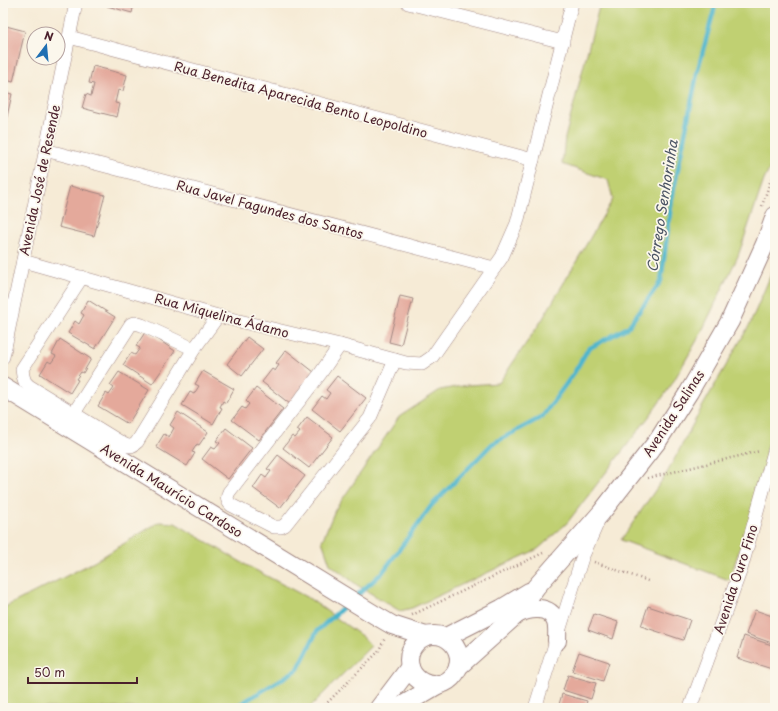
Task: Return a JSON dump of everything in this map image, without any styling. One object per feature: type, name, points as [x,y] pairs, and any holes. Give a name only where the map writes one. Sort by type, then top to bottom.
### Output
[{"type":"street","name":"Avenida José de Resende","points":[[3,357],[76,3]]},
{"type":"street","points":[[408,3],[563,42]]},
{"type":"street","points":[[494,268],[509,244],[517,223],[572,3]]},
{"type":"street","name":"Rua Benedita Aparecida Bento Leopoldino","points":[[69,37],[533,160]]},
{"type":"street","name":"Rua Javel Fagundes dos Santos","points":[[45,150],[494,268]]},
{"type":"street","name":"Avenida Salinas","points":[[458,667],[517,614],[536,587],[601,513],[659,439],[685,399],[726,327],[764,244],[768,213]]},
{"type":"street","name":"Rua Miquelina Ádamo","points":[[23,261],[218,316],[414,364],[422,364],[432,357],[494,268]]},
{"type":"street","points":[[82,277],[22,369],[23,376],[25,382],[29,386],[130,447],[134,446],[137,442],[194,349],[218,316]]},
{"type":"street","points":[[74,413],[131,324],[135,323],[142,325],[194,349]]},
{"type":"street","points":[[340,345],[320,374],[228,492],[226,497],[231,505],[274,527],[281,527],[284,525],[370,418],[394,360]]},
{"type":"street","name":"Avenida Maurício Cardoso","points":[[3,387],[375,615],[392,625],[426,636]]},
{"type":"street","name":"Avenida Ouro Fino","points":[[690,708],[741,569],[771,448]]},
{"type":"street","points":[[535,708],[582,558],[601,513]]},
{"type":"street","name":"Avenida Salinas","points":[[446,637],[501,609],[536,587]]},
{"type":"street","points":[[517,614],[527,609],[535,608],[550,614],[555,620],[557,627],[557,641]]},
{"type":"street","points":[[392,625],[409,660],[413,674],[424,683],[432,685],[439,684]]},
{"type":"street","points":[[379,708],[409,660],[413,646],[419,639],[426,636],[439,635],[446,637],[457,650],[459,658],[458,667],[451,678],[398,708]]},
{"type":"path","points":[[768,213],[770,182],[775,172]]},
{"type":"path","points":[[624,484],[771,448]]},
{"type":"path","points":[[322,708],[378,652],[392,625],[542,554],[547,550]]},
{"type":"path","points":[[582,558],[648,581]]},
{"type":"green space","points":[[600,3],[775,3],[775,158],[764,180],[738,256],[700,335],[672,384],[651,414],[567,523],[538,549],[412,608],[400,611],[357,585],[330,564],[322,541],[335,510],[399,417],[440,390],[468,385],[499,383],[542,320],[613,199],[608,180],[562,164],[565,138]]},
{"type":"green space","points":[[775,265],[775,448],[729,580],[621,540],[667,473],[701,409],[750,324]]},
{"type":"green space","points":[[159,522],[175,523],[246,565],[310,599],[363,637],[371,646],[309,708],[3,708],[3,608],[94,562]]},
{"type":"building","points":[[108,3],[134,3],[132,13],[107,6]]},
{"type":"building","points":[[6,26],[25,31],[13,82],[3,79],[5,72],[3,72],[3,36]]},
{"type":"building","points":[[93,66],[127,75],[123,91],[118,90],[115,103],[120,104],[117,117],[82,108],[86,94],[91,96],[94,84],[89,83]]},
{"type":"building","points":[[3,92],[12,94],[4,130],[3,130]]},
{"type":"building","points":[[70,186],[105,195],[94,236],[59,227]]},
{"type":"building","points":[[400,296],[413,299],[401,345],[389,342]]},
{"type":"building","points":[[88,300],[115,317],[95,349],[68,333],[75,321],[79,324],[84,315],[81,313]]},
{"type":"building","points":[[146,331],[175,351],[152,384],[123,365],[131,353],[135,355],[140,348],[136,346]]},
{"type":"building","points":[[247,337],[263,349],[242,376],[227,364]]},
{"type":"building","points":[[60,339],[91,359],[83,373],[81,372],[76,379],[78,380],[70,393],[40,374],[48,361],[51,363],[56,356],[52,354]]},
{"type":"building","points":[[286,350],[314,372],[290,404],[262,382],[272,369],[275,371],[279,365],[276,363]]},
{"type":"building","points":[[203,371],[234,389],[226,403],[223,401],[220,407],[222,408],[213,424],[182,405],[190,392],[194,394],[199,386],[195,384]]},
{"type":"building","points":[[119,372],[149,390],[128,424],[98,406],[106,393],[109,395],[114,388],[110,385]]},
{"type":"building","points":[[337,376],[366,398],[340,431],[312,409],[322,396],[326,399],[330,393],[326,390]]},
{"type":"building","points":[[256,388],[283,409],[259,440],[232,420],[242,407],[245,409],[249,404],[246,401]]},
{"type":"building","points":[[178,412],[208,432],[192,452],[195,453],[187,466],[156,447],[164,434],[169,437],[174,428],[170,425]]},
{"type":"building","points":[[307,417],[333,437],[309,468],[283,448],[292,436],[295,438],[300,432],[297,430]]},
{"type":"building","points":[[226,428],[252,448],[228,479],[202,459],[211,447],[215,449],[220,443],[216,441]]},
{"type":"building","points":[[278,455],[305,476],[280,508],[253,488],[262,475],[266,478],[271,471],[267,469]]},
{"type":"building","points":[[648,606],[690,620],[683,640],[641,626]]},
{"type":"building","points":[[755,610],[775,617],[775,644],[746,634]]},
{"type":"building","points":[[594,614],[618,622],[613,639],[588,630]]},
{"type":"building","points":[[744,636],[775,646],[775,659],[772,669],[737,658]]},
{"type":"building","points":[[579,652],[609,662],[603,681],[572,671]]},
{"type":"building","points":[[568,675],[596,683],[591,699],[563,690]]},
{"type":"building","points":[[562,694],[587,701],[585,708],[558,708]]},
{"type":"waterway","name":"Córrego Senhorinha","points":[[355,597],[382,573],[431,506],[492,444],[542,417],[574,373],[588,349],[628,327],[661,281],[672,199],[698,69],[716,3]]},
{"type":"waterway","name":"Córrego Senhorinha","points":[[234,708],[298,669],[317,631],[348,603]]}]
